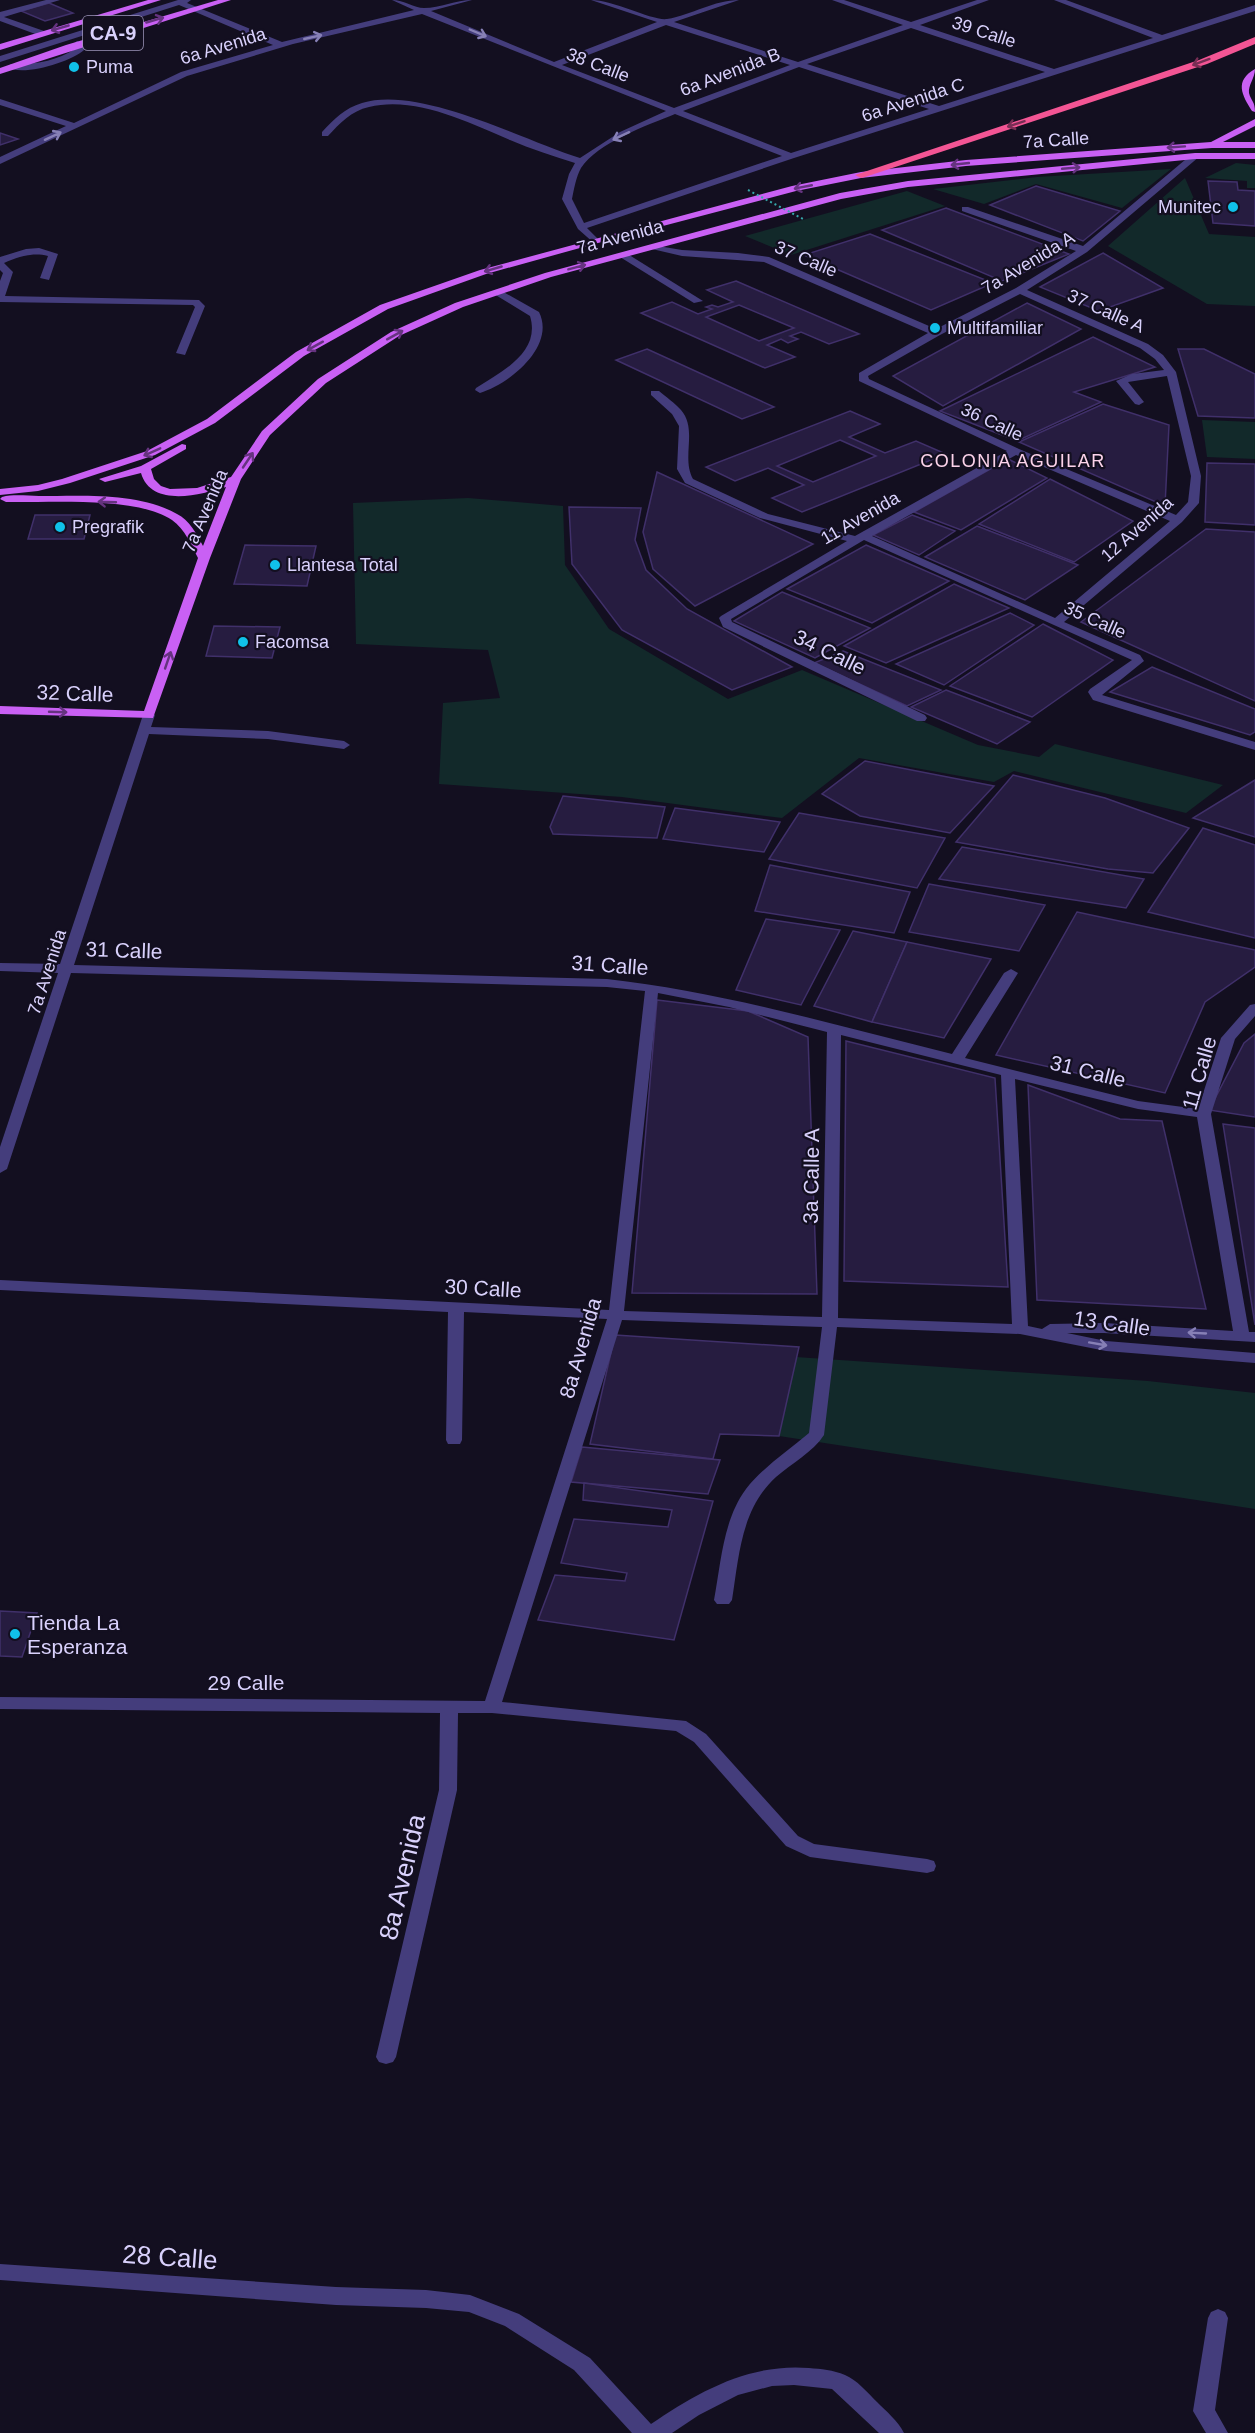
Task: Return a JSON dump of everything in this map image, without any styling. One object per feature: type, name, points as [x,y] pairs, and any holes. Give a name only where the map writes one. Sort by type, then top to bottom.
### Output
[{"type":"highway","points":[[861,175],[1203,62],[1255,40]]},
{"type":"main road","name":"CA-9","points":[[0,47],[157,0]]},
{"type":"main road","name":"CA-9","points":[[77,44],[227,0]]},
{"type":"main road","points":[[0,71],[12,67]]},
{"type":"main road","points":[[1255,72],[1246,84],[1245,93],[1255,109]]},
{"type":"main road","points":[[1195,156],[1255,122]]},
{"type":"main road","name":"7a Calle","points":[[861,175],[966,163],[1212,145],[1255,145]]},
{"type":"main road","name":"7a Calle","points":[[908,184],[1195,156],[1255,156]]},
{"type":"main road","name":"7a Avenida","points":[[0,492],[38,488],[138,458],[211,421],[300,354],[384,307],[483,272],[595,241],[795,188],[861,175]]},
{"type":"main road","name":"7a Avenida","points":[[149,715],[204,558],[236,479],[266,433],[322,381],[395,333],[459,305],[548,274],[840,196],[908,184]]},
{"type":"main road","points":[[38,488],[108,478],[145,468],[182,447],[211,421]]},
{"type":"main road","points":[[145,468],[149,482],[157,488],[170,492],[205,491],[236,479]]},
{"type":"main road","points":[[0,499],[132,503],[157,508],[175,517],[186,526],[204,558]]},
{"type":"main road","name":"32 Calle","points":[[0,710],[149,715]]},
{"type":"street","points":[[0,17],[56,0]]},
{"type":"street","name":"38 Calle","points":[[396,0],[554,65],[791,156]]},
{"type":"street","name":"6a Avenida","points":[[0,161],[184,74],[281,45],[468,0]]},
{"type":"street","points":[[596,0],[939,109]]},
{"type":"street","points":[[554,65],[666,22],[735,0]]},
{"type":"street","name":"39 Calle","points":[[836,0],[1054,72]]},
{"type":"street","name":"6a Avenida B","points":[[581,162],[610,141],[674,111],[797,64],[986,0]]},
{"type":"street","points":[[1058,0],[1162,38]]},
{"type":"street","points":[[0,58],[180,1],[281,45]]},
{"type":"street","name":"6a Avenida C","points":[[581,226],[791,156],[1255,8]]},
{"type":"street","points":[[0,17],[41,33]]},
{"type":"street","points":[[12,67],[38,66],[74,54],[80,50],[77,44]]},
{"type":"street","points":[[0,102],[75,126]]},
{"type":"street","points":[[325,134],[331,125],[348,113],[371,104],[395,102],[415,104],[446,110],[548,152],[581,162],[574,171],[567,199],[581,226],[595,241]]},
{"type":"street","name":"7a Avenida A","points":[[863,375],[936,333],[1020,290],[1084,250],[1195,156]]},
{"type":"street","points":[[965,209],[1084,250]]},
{"type":"street","name":"37 Calle","points":[[655,247],[673,253],[738,255],[766,259],[936,333]]},
{"type":"street","points":[[0,261],[32,250],[43,250],[53,254],[45,278]]},
{"type":"street","points":[[622,255],[698,301]]},
{"type":"street","points":[[0,265],[8,272],[0,298],[195,302],[200,306],[181,352]]},
{"type":"street","name":"37 Calle A","points":[[1020,290],[1144,346],[1159,357],[1171,372]]},
{"type":"street","points":[[480,390],[525,359],[536,341],[537,318],[535,314],[498,292]]},
{"type":"street","points":[[1139,402],[1121,381],[1132,376],[1171,372]]},
{"type":"street","name":"12 Avenida","points":[[1057,622],[1178,520],[1193,503],[1196,476],[1171,372]]},
{"type":"street","name":"36 Calle","points":[[863,375],[864,381],[1015,451],[1178,520]]},
{"type":"street","name":"35 Calle","points":[[655,393],[677,412],[684,426],[682,469],[689,481],[764,516],[859,538],[1057,622],[1138,661],[1094,692],[1097,697],[1255,746]]},
{"type":"street","name":"11 Avenida","points":[[725,618],[859,538],[1015,451]]},
{"type":"street","name":"34 Calle","points":[[725,618],[727,624],[921,718]]},
{"type":"street","name":"7a Avenida","points":[[0,1169],[149,715]]},
{"type":"street","points":[[144,730],[268,735],[344,745]]},
{"type":"street","name":"31 Calle","points":[[0,968],[607,983],[652,988],[766,1011],[1138,1105],[1204,1114]]},
{"type":"street","points":[[956,1060],[1011,973]]},
{"type":"street","name":"8a Avenida","points":[[492,1707],[616,1315],[652,988]]},
{"type":"street","name":"11 Calle","points":[[1249,1336],[1204,1114],[1228,1038],[1255,1008]]},
{"type":"street","name":"3a Calle A","points":[[723,1600],[735,1539],[747,1500],[759,1485],[816,1435],[821,1411],[830,1323],[834,1029]]},
{"type":"street","points":[[1008,1073],[1020,1329],[1104,1328],[1249,1336]]},
{"type":"street","name":"30 Calle","points":[[0,1285],[616,1315],[963,1328]]},
{"type":"street","points":[[454,1440],[456,1307]]},
{"type":"street","name":"13 Calle","points":[[963,1328],[1020,1329],[1106,1346],[1255,1358]]},
{"type":"street","name":"29 Calle","points":[[0,1703],[492,1707],[680,1725],[700,1738],[792,1841],[810,1850],[927,1866]]},
{"type":"street","name":"8a Avenida","points":[[386,2057],[448,1790],[448,1706]]},
{"type":"street","name":"28 Calle","points":[[0,2272],[336,2296],[426,2299],[470,2304],[512,2320],[582,2364],[645,2433]]},
{"type":"street","points":[[1216,2433],[1204,2410],[1218,2318]]},
{"type":"street","points":[[655,2433],[693,2406],[728,2388],[775,2377],[802,2376],[839,2382],[893,2433]]},
{"type":"path","points":[[748,190],[803,219]]},
{"type":"green space","points":[[1236,163],[1255,165],[1255,188],[1247,188],[1247,181],[1205,178]]},
{"type":"green space","points":[[1171,169],[1122,208],[1036,184],[984,204],[933,189],[1037,177]]},
{"type":"green space","points":[[1185,178],[1209,234],[1255,237],[1255,306],[1207,304],[1108,246]]},
{"type":"green space","points":[[907,191],[945,206],[791,255],[745,236]]},
{"type":"green space","points":[[1202,420],[1255,422],[1255,459],[1207,457]]},
{"type":"green space","points":[[468,498],[563,506],[565,565],[609,629],[728,699],[802,670],[978,745],[1039,757],[1055,744],[1223,785],[1186,813],[1014,771],[994,782],[859,758],[782,818],[622,797],[439,784],[443,703],[500,698],[488,650],[356,644],[353,503]]},
{"type":"green space","points":[[796,1357],[1148,1381],[1255,1393],[1255,1509],[779,1436]]},
{"type":"building","points":[[49,3],[73,13],[45,21],[21,11]]},
{"type":"building","points":[[0,133],[18,139],[0,145]]},
{"type":"building","name":"Munitec","points":[[1208,181],[1237,182],[1238,190],[1255,191],[1255,226],[1213,223]]},
{"type":"building","points":[[1036,186],[1120,211],[1083,241],[990,205]]},
{"type":"building","points":[[946,208],[1069,254],[1002,281],[882,230]]},
{"type":"building","points":[[870,234],[993,283],[931,310],[804,255]]},
{"type":"building","points":[[1103,253],[1163,288],[1099,311],[1040,287]]},
{"type":"building","points":[[736,281],[859,334],[829,344],[801,332],[790,336],[798,339],[788,343],[781,339],[767,345],[795,357],[765,368],[641,313],[672,302],[698,314],[712,309],[706,307],[712,305],[718,307],[733,302],[707,290]],"holes":[[[739,305],[794,328],[759,341],[706,317]]]},
{"type":"building","points":[[1027,303],[1081,329],[943,406],[893,376]]},
{"type":"building","points":[[1093,337],[1155,367],[1074,392],[1101,402],[1017,441],[940,411]]},
{"type":"building","points":[[647,349],[774,407],[742,419],[616,360]]},
{"type":"building","points":[[1178,349],[1204,349],[1255,374],[1255,418],[1198,416]]},
{"type":"building","points":[[1103,404],[1169,425],[1165,506],[1019,442]]},
{"type":"building","points":[[850,411],[880,424],[849,437],[885,453],[916,441],[946,454],[802,512],[772,498],[804,485],[768,468],[735,481],[706,467]],"holes":[[[840,440],[876,456],[813,482],[777,466]]]},
{"type":"building","points":[[1008,459],[1047,478],[961,530],[914,512]]},
{"type":"building","points":[[1207,463],[1255,464],[1255,525],[1205,522]]},
{"type":"building","points":[[657,472],[813,544],[695,606],[653,569],[643,532]]},
{"type":"building","points":[[1050,479],[1133,521],[1074,562],[979,524]]},
{"type":"building","points":[[569,507],[641,508],[635,540],[646,570],[687,609],[792,667],[732,690],[622,630],[572,564]]},
{"type":"building","name":"Pregrafik","points":[[35,515],[90,515],[84,539],[28,539]]},
{"type":"building","points":[[912,515],[955,531],[919,555],[873,535]]},
{"type":"building","points":[[977,526],[1078,565],[1025,600],[925,557]]},
{"type":"building","points":[[1206,529],[1255,532],[1255,701],[1081,622]]},
{"type":"building","name":"Llantesa Total","points":[[245,545],[316,546],[307,586],[234,584]]},
{"type":"building","points":[[866,545],[949,581],[872,623],[787,589]]},
{"type":"building","points":[[954,584],[1009,608],[886,663],[844,646]]},
{"type":"building","points":[[782,592],[870,628],[815,658],[734,621]]},
{"type":"building","points":[[1010,613],[1034,625],[944,685],[896,664]]},
{"type":"building","points":[[1043,624],[1113,660],[1032,717],[950,686]]},
{"type":"building","name":"Facomsa","points":[[214,626],[280,627],[272,658],[206,656]]},
{"type":"building","points":[[843,651],[941,690],[907,706],[814,663]]},
{"type":"building","points":[[1152,667],[1255,709],[1255,732],[1250,735],[1110,692]]},
{"type":"building","points":[[946,690],[1030,722],[997,744],[911,707]]},
{"type":"building","points":[[865,761],[994,786],[950,833],[860,816],[822,794]]},
{"type":"building","points":[[1013,775],[1105,798],[1189,828],[1153,873],[1108,869],[956,842]]},
{"type":"building","points":[[1255,780],[1255,837],[1193,818]]},
{"type":"building","points":[[563,796],[665,807],[657,838],[553,834],[550,827]]},
{"type":"building","points":[[675,808],[780,822],[764,852],[663,839]]},
{"type":"building","points":[[799,813],[945,838],[917,888],[769,859]]},
{"type":"building","points":[[1203,828],[1255,845],[1255,938],[1148,912]]},
{"type":"building","points":[[962,847],[1144,879],[1126,908],[939,879]]},
{"type":"building","points":[[770,865],[910,892],[894,933],[755,911]]},
{"type":"building","points":[[929,884],[1045,905],[1019,951],[909,932]]},
{"type":"building","points":[[1077,912],[1255,950],[1255,967],[1205,1002],[1165,1093],[996,1055]]},
{"type":"building","points":[[766,919],[840,930],[801,1005],[736,990]]},
{"type":"building","points":[[853,931],[907,942],[872,1022],[814,1006]]},
{"type":"building","points":[[907,942],[991,959],[944,1038],[872,1022]]},
{"type":"building","points":[[657,1000],[748,1011],[808,1037],[817,1294],[632,1293]]},
{"type":"building","points":[[1255,1034],[1255,1117],[1209,1110],[1244,1043]]},
{"type":"building","points":[[846,1041],[995,1078],[1008,1287],[844,1281]]},
{"type":"building","points":[[1028,1085],[1120,1119],[1162,1121],[1206,1309],[1037,1300]]},
{"type":"building","points":[[1223,1124],[1255,1128],[1255,1325]]},
{"type":"building","points":[[615,1335],[799,1347],[779,1436],[720,1434],[713,1459],[590,1444]]},
{"type":"building","points":[[582,1447],[720,1460],[708,1494],[571,1482]]},
{"type":"building","points":[[584,1483],[713,1501],[674,1640],[538,1620],[555,1575],[625,1581],[627,1573],[561,1563],[574,1519],[668,1527],[672,1510],[583,1500]]},
{"type":"building","name":"Tienda La Esperanza","points":[[0,1611],[37,1613],[22,1657],[0,1656]]},
{"type":"place","name":"Puma","points":[[74,67]]},
{"type":"place","name":"Munitec","points":[[1233,207]]},
{"type":"place","name":"Multifamiliar","points":[[935,328]]},
{"type":"place","name":"Pregrafik","points":[[60,527]]},
{"type":"place","name":"Llantesa Total","points":[[275,565]]},
{"type":"place","name":"Facomsa","points":[[243,642]]},
{"type":"place","name":"Tienda La Esperanza","points":[[15,1634]]},
{"type":"district","name":"COLONIA AGUILAR","points":[[1013,461]]}]
